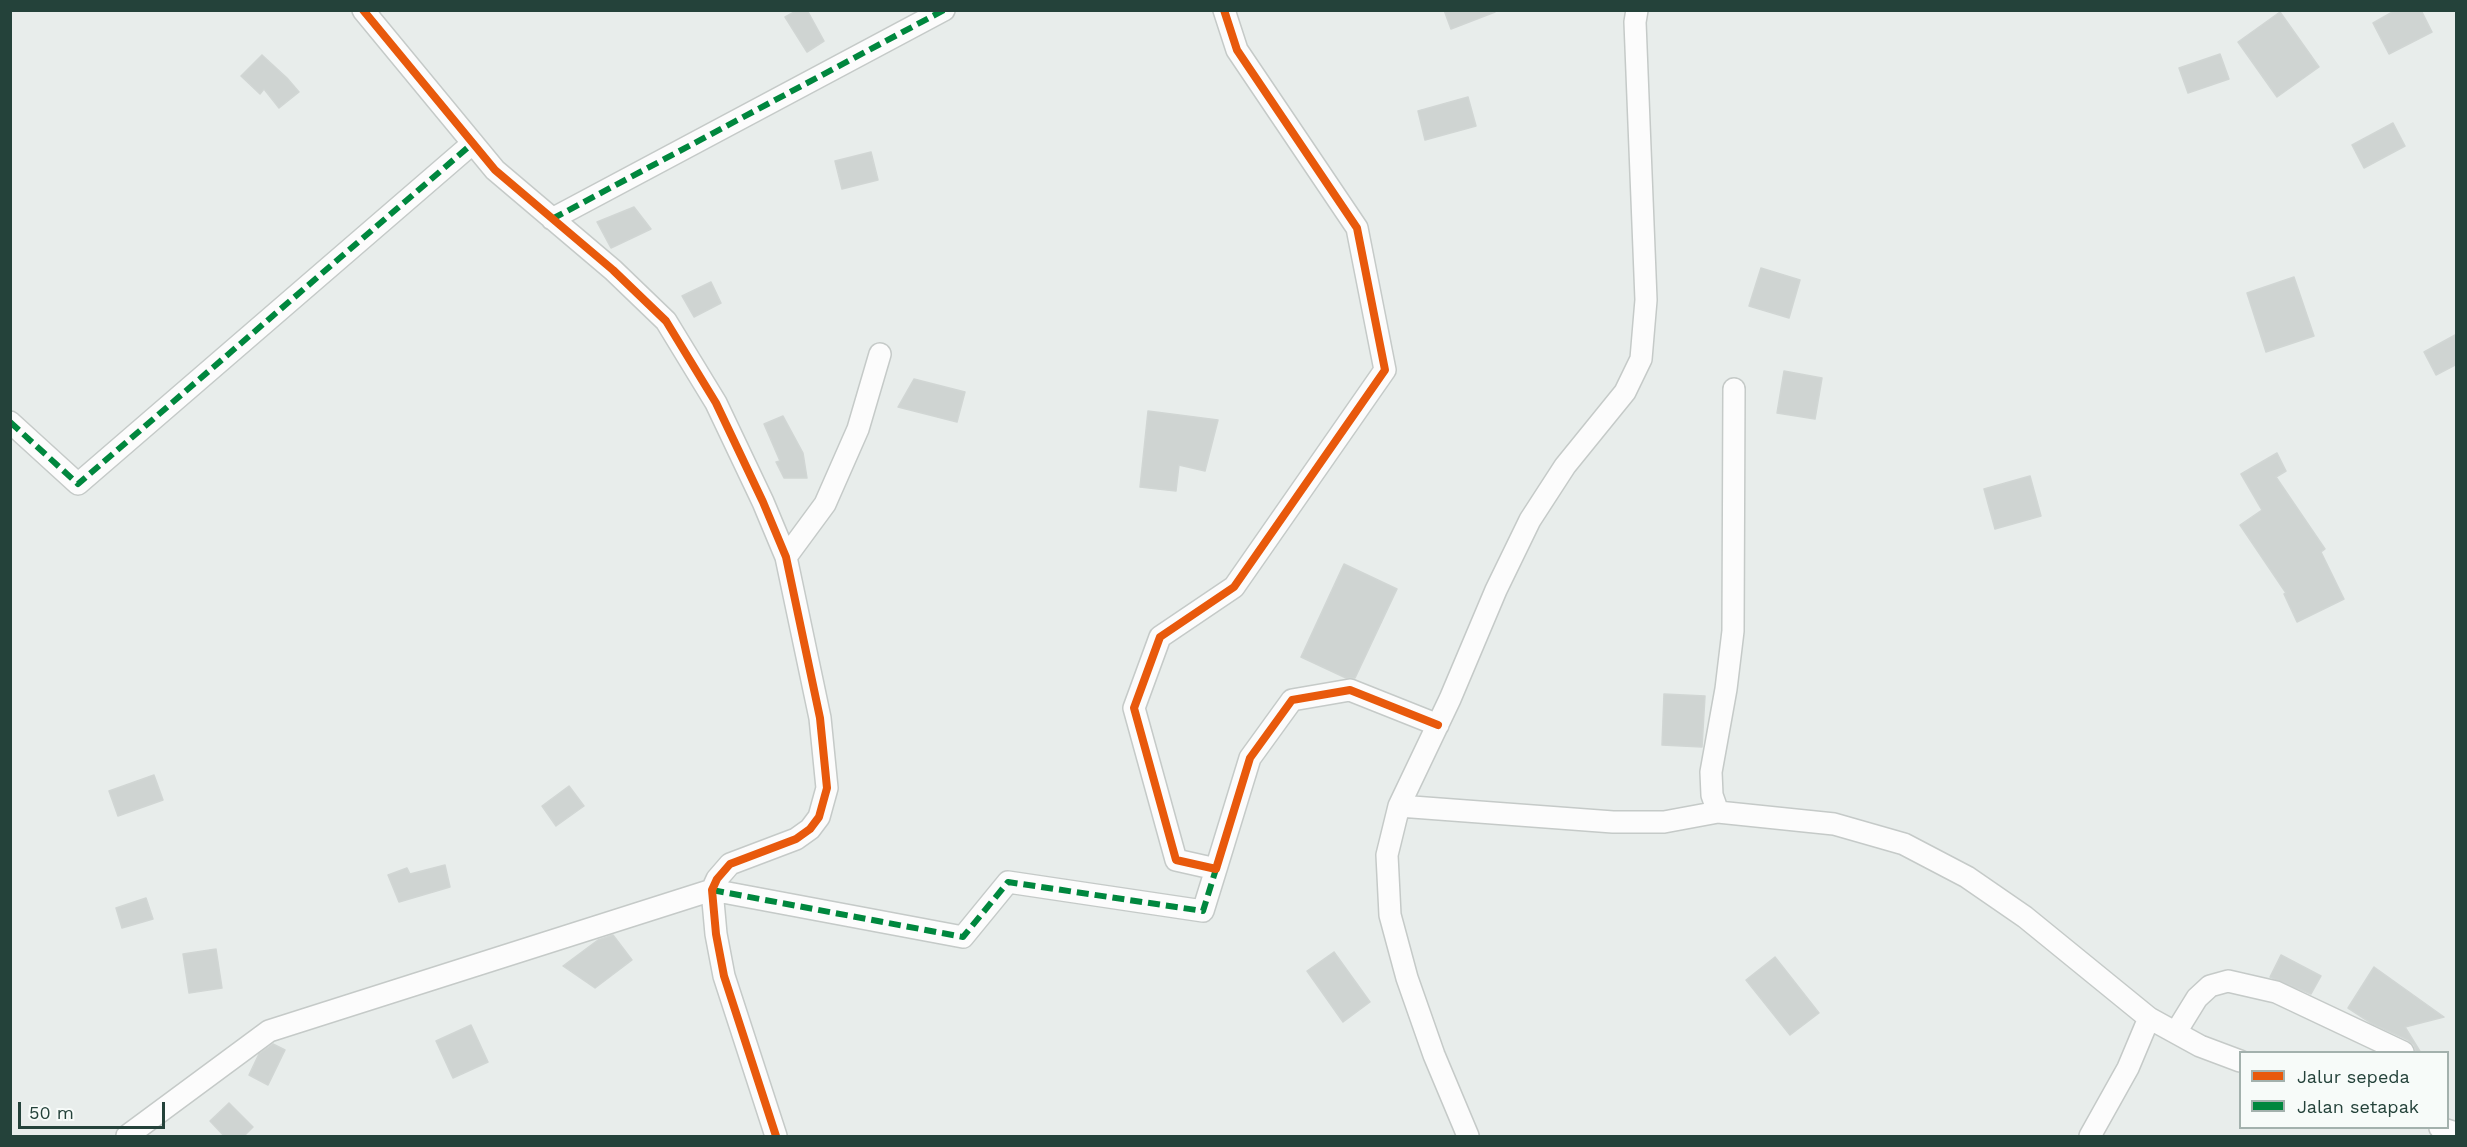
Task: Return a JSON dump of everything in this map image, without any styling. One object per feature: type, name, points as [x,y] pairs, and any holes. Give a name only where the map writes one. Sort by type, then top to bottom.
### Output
[{"type":"street","points":[[363,10],[495,170],[613,270],[666,321],[716,403],[763,502],[786,557],[820,718],[827,788],[819,818],[810,829],[796,839],[730,864],[717,879],[712,890],[716,934],[724,976],[776,1137]]},
{"type":"street","points":[[552,219],[944,10]]},
{"type":"street","points":[[1216,869],[1176,860],[1134,708],[1160,637],[1234,587],[1385,370],[1357,228],[1237,50],[1224,10]]},
{"type":"street","points":[[1468,1137],[1410,989],[1390,915],[1387,855],[1399,806],[1530,520],[1565,466],[1625,392],[1641,358],[1646,300],[1635,22],[1637,10]]},
{"type":"street","points":[[10,422],[78,484],[473,143]]},
{"type":"street","points":[[786,557],[825,504],[858,429],[880,354]]},
{"type":"street","points":[[1718,812],[1712,795],[1711,772],[1726,689],[1733,631],[1734,389]]},
{"type":"street","points":[[127,1137],[270,1031],[712,890],[963,937],[1008,882],[1203,911],[1250,758],[1292,700],[1350,690],[1437,725]]},
{"type":"street","points":[[1399,806],[1613,822],[1664,822],[1718,812],[1834,824],[1904,844],[1966,878],[2025,917],[2149,1018],[2200,1046],[2239,1060]]},
{"type":"street","points":[[2176,1032],[2197,998],[2210,986],[2228,981],[2276,993],[2399,1051]]},
{"type":"street","points":[[2090,1137],[2128,1068],[2149,1018]]},
{"type":"building","points":[[798,10],[807,10],[824,41],[807,52],[785,17]]},
{"type":"building","points":[[1444,10],[1495,10],[1495,12],[1451,29]]},
{"type":"building","points":[[2396,10],[2421,10],[2432,32],[2389,54],[2373,23]]},
{"type":"building","points":[[2280,12],[2319,67],[2277,97],[2238,42]]},
{"type":"building","points":[[2220,54],[2229,79],[2188,93],[2179,68]]},
{"type":"building","points":[[262,55],[299,92],[279,108],[264,89],[260,94],[241,76]]},
{"type":"building","points":[[1468,97],[1476,126],[1425,140],[1418,111]]},
{"type":"building","points":[[2393,123],[2405,146],[2364,168],[2352,145]]},
{"type":"building","points":[[871,152],[878,180],[842,189],[835,161]]},
{"type":"building","points":[[634,207],[651,229],[611,248],[597,222]]},
{"type":"building","points":[[1761,268],[1800,280],[1789,318],[1749,306]]},
{"type":"building","points":[[2294,277],[2314,336],[2266,352],[2247,293]]},
{"type":"building","points":[[711,282],[721,303],[694,317],[682,296]]},
{"type":"building","points":[[2457,334],[2457,364],[2436,375],[2424,352]]},
{"type":"building","points":[[1784,371],[1822,378],[1815,419],[1777,413]]},
{"type":"building","points":[[914,379],[965,392],[957,422],[898,407]]},
{"type":"building","points":[[1148,411],[1218,420],[1205,471],[1179,465],[1176,491],[1140,487]]},
{"type":"building","points":[[783,416],[803,453],[807,478],[784,478],[776,462],[780,461],[764,424]]},
{"type":"building","points":[[2277,453],[2286,471],[2276,477],[2325,549],[2321,552],[2344,599],[2297,622],[2284,594],[2286,593],[2240,525],[2262,510],[2241,474]]},
{"type":"building","points":[[2030,476],[2041,516],[1995,529],[1984,489]]},
{"type":"building","points":[[1344,564],[1397,589],[1355,678],[1346,678],[1301,657]]},
{"type":"building","points":[[1664,694],[1705,696],[1702,747],[1662,745]]},
{"type":"building","points":[[154,775],[163,800],[118,816],[109,791]]},
{"type":"building","points":[[569,786],[584,806],[556,826],[542,806]]},
{"type":"building","points":[[445,865],[450,887],[399,902],[388,875],[407,868],[410,874]]},
{"type":"building","points":[[146,898],[153,919],[122,928],[116,908]]},
{"type":"building","points":[[613,935],[632,960],[595,988],[563,966],[598,940]]},
{"type":"building","points":[[216,949],[222,988],[189,993],[183,954]]},
{"type":"building","points":[[1334,952],[1370,1002],[1343,1022],[1307,971]]},
{"type":"building","points":[[2281,955],[2321,976],[2311,994],[2270,977]]},
{"type":"building","points":[[1775,957],[1819,1013],[1790,1035],[1746,980]]},
{"type":"building","points":[[2374,967],[2444,1017],[2405,1027],[2420,1051],[2416,1051],[2414,1045],[2408,1040],[2371,1023],[2348,1008]]},
{"type":"building","points":[[471,1025],[488,1062],[453,1078],[436,1041]]},
{"type":"building","points":[[273,1044],[285,1050],[268,1085],[249,1075],[259,1054]]},
{"type":"building","points":[[229,1103],[253,1127],[243,1137],[225,1137],[210,1121]]},
{"type":"marked path","points":[[552,219],[944,10]]},
{"type":"marked path","points":[[10,422],[78,484],[473,143]]},
{"type":"marked path","points":[[712,890],[963,937],[1008,882],[1203,911],[1216,869]]},
{"type":"cycle path","points":[[363,10],[495,170],[613,270],[666,321],[716,403],[763,502],[786,557],[820,718],[827,788],[819,817],[810,829],[796,839],[730,864],[717,879],[712,890],[716,934],[724,976],[776,1136]]},
{"type":"cycle path","points":[[1224,10],[1237,50],[1357,228],[1385,370],[1234,587],[1160,637],[1134,708],[1176,860],[1216,869],[1250,758],[1292,700],[1350,690],[1438,725]]}]
